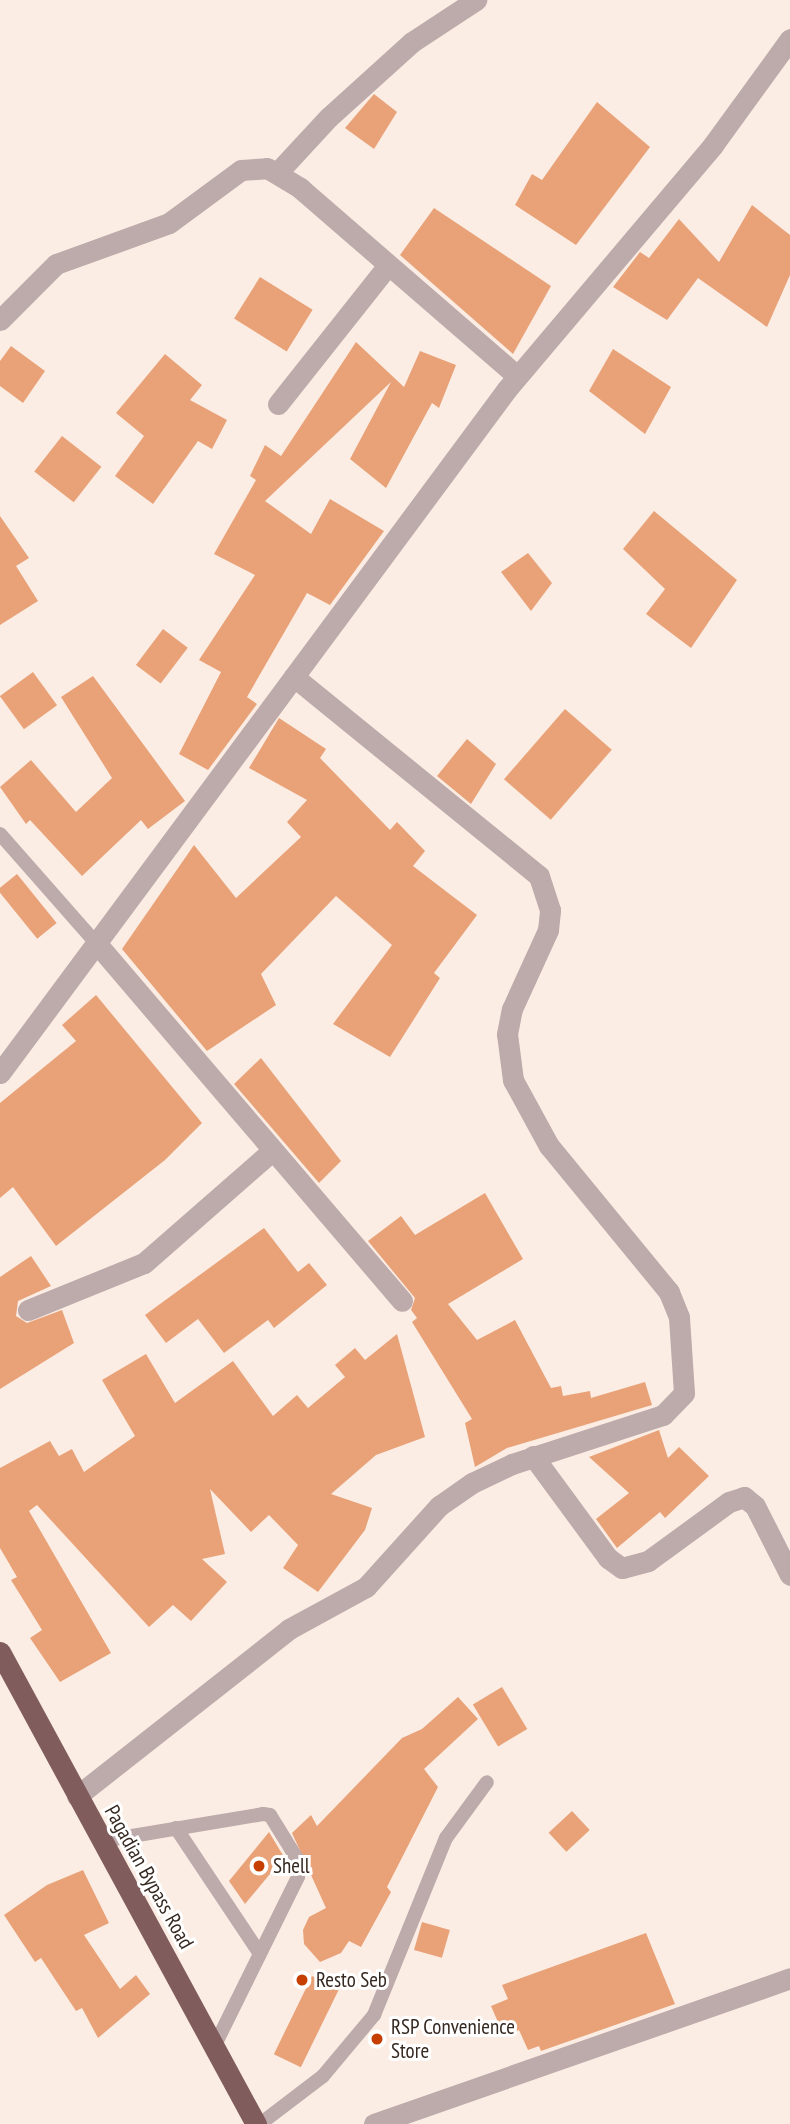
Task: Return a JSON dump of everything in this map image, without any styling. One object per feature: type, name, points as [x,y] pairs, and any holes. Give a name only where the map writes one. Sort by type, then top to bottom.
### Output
[{"type":"highway","name":"Pagadian Bypass Road","points":[[0,1652],[258,2124]]},
{"type":"street","points":[[278,172],[329,117],[412,42],[476,0]]},
{"type":"street","points":[[0,1073],[98,945],[517,376],[713,145],[790,38]]},
{"type":"street","points":[[0,320],[19,296],[71,256],[169,223],[241,170],[278,172],[517,376]]},
{"type":"street","points":[[278,404],[388,265]]},
{"type":"street","points":[[77,1796],[289,1629],[366,1587],[439,1506],[472,1483],[533,1457],[677,1406],[687,1375],[679,1317],[646,1257],[549,1146],[513,1080],[508,1034],[512,1009],[548,930],[550,910],[539,876],[294,677]]},
{"type":"street","points":[[98,945],[402,1301]]},
{"type":"street","points":[[28,1310],[144,1263],[272,1151]]},
{"type":"street","points":[[533,1457],[608,1558],[622,1568],[648,1561],[729,1502],[744,1497],[755,1506],[790,1575]]},
{"type":"street","points":[[374,2124],[790,1978]]},
{"type":"lane","points":[[0,834],[98,945]]},
{"type":"lane","points":[[258,2124],[323,2076],[374,2015],[441,1849],[487,1782]]},
{"type":"lane","points":[[102,1841],[270,1815],[300,1870],[214,2047]]},
{"type":"lane","points":[[176,1828],[260,1954]]},
{"type":"building","points":[[374,94],[397,112],[374,149],[345,128]]},
{"type":"building","points":[[597,102],[650,147],[576,245],[515,205],[532,174],[542,180]]},
{"type":"building","points":[[752,205],[790,235],[790,275],[767,327],[698,278],[667,320],[613,287],[640,252],[649,258],[679,219],[719,262]]},
{"type":"building","points":[[434,208],[551,286],[513,354],[400,255]]},
{"type":"building","points":[[260,277],[313,310],[287,351],[234,319]]},
{"type":"building","points":[[356,342],[404,387],[420,351],[456,365],[439,408],[432,403],[386,488],[350,459],[391,382],[265,501],[311,534],[330,499],[384,531],[330,605],[307,593],[247,697],[257,704],[208,770],[179,754],[221,672],[199,660],[255,575],[214,554],[256,480],[250,476],[265,445],[281,456]]},
{"type":"building","points":[[11,346],[45,371],[23,403],[0,386],[0,361]]},
{"type":"building","points":[[613,349],[671,387],[645,434],[589,391]]},
{"type":"building","points":[[165,354],[202,385],[190,400],[227,420],[212,449],[198,441],[153,504],[115,476],[144,436],[116,413]]},
{"type":"building","points":[[62,436],[101,467],[74,502],[34,471]]},
{"type":"building","points":[[654,511],[737,580],[691,648],[646,614],[665,589],[623,549]]},
{"type":"building","points":[[0,516],[29,558],[16,566],[38,601],[0,625]]},
{"type":"building","points":[[528,553],[552,583],[531,611],[501,572]]},
{"type":"building","points":[[163,629],[188,648],[161,684],[136,665]]},
{"type":"building","points":[[33,672],[57,705],[24,729],[0,696]]},
{"type":"building","points":[[93,676],[185,801],[148,829],[141,820],[82,876],[30,820],[26,824],[0,787],[31,760],[76,812],[112,778],[61,697]]},
{"type":"building","points":[[565,709],[612,750],[551,820],[504,779]]},
{"type":"building","points":[[279,718],[326,749],[320,758],[390,830],[397,822],[425,851],[413,866],[477,915],[434,973],[440,978],[390,1057],[333,1024],[392,945],[336,896],[261,974],[276,1005],[207,1051],[122,949],[194,845],[236,898],[301,837],[287,822],[307,800],[249,768]]},
{"type":"building","points":[[467,739],[496,764],[471,804],[437,776]]},
{"type":"building","points":[[17,874],[57,923],[37,939],[0,893],[0,888]]},
{"type":"building","points":[[96,995],[202,1123],[165,1160],[56,1246],[13,1187],[0,1198],[0,1103],[76,1041],[62,1025]]},
{"type":"building","points":[[261,1058],[341,1161],[319,1183],[234,1084]]},
{"type":"building","points":[[485,1193],[523,1259],[448,1304],[477,1340],[515,1320],[551,1388],[561,1386],[563,1396],[590,1391],[591,1398],[645,1382],[652,1405],[507,1448],[475,1467],[465,1423],[472,1419],[412,1322],[417,1318],[411,1310],[415,1298],[368,1241],[401,1216],[415,1235]]},
{"type":"building","points":[[264,1228],[298,1272],[309,1263],[327,1285],[274,1328],[268,1320],[224,1353],[198,1319],[166,1343],[145,1315]]},
{"type":"building","points":[[31,1256],[51,1286],[18,1301],[16,1316],[27,1323],[62,1310],[74,1343],[0,1389],[0,1277]]},
{"type":"building","points":[[397,1334],[425,1437],[376,1455],[331,1494],[372,1508],[365,1530],[318,1592],[283,1568],[298,1545],[269,1515],[251,1532],[210,1489],[225,1554],[202,1559],[227,1582],[191,1621],[173,1605],[149,1627],[37,1505],[29,1511],[111,1653],[60,1682],[30,1638],[42,1630],[11,1580],[17,1577],[0,1548],[0,1468],[50,1441],[59,1456],[72,1449],[84,1472],[135,1436],[102,1380],[146,1354],[175,1403],[233,1361],[273,1416],[297,1395],[308,1408],[345,1377],[335,1365],[355,1348],[365,1360]]},
{"type":"building","points":[[659,1430],[668,1458],[679,1447],[709,1476],[665,1518],[660,1512],[617,1548],[596,1519],[629,1493],[589,1457]]},
{"type":"building","points":[[502,1687],[527,1729],[498,1747],[473,1705]]},
{"type":"building","points":[[458,1697],[478,1719],[424,1769],[438,1787],[387,1887],[391,1892],[361,1947],[349,1941],[341,1953],[320,1962],[304,1944],[303,1930],[309,1917],[326,1908],[292,1833],[311,1815],[317,1826],[402,1738],[422,1729]]},
{"type":"building","points":[[572,1811],[590,1830],[566,1852],[549,1833]]},
{"type":"building","name":"Shell","points":[[269,1832],[284,1857],[245,1904],[229,1881]]},
{"type":"building","points":[[83,1870],[109,1923],[84,1935],[120,1989],[136,1975],[150,1994],[98,2038],[82,2008],[76,2011],[41,1958],[35,1962],[4,1915],[47,1885]]},
{"type":"building","points":[[422,1922],[450,1930],[442,1958],[414,1950]]},
{"type":"building","points":[[646,1933],[675,2004],[541,2051],[539,2046],[528,2050],[519,2030],[504,2036],[491,2006],[508,1999],[502,1985]]},
{"type":"building","points":[[312,1976],[339,1989],[301,2067],[274,2054]]},
{"type":"place","name":"Shell","points":[[259,1866]]},
{"type":"place","name":"Resto Seb","points":[[302,1980]]},
{"type":"place","name":"RSP Convenience Store","points":[[377,2039]]}]
